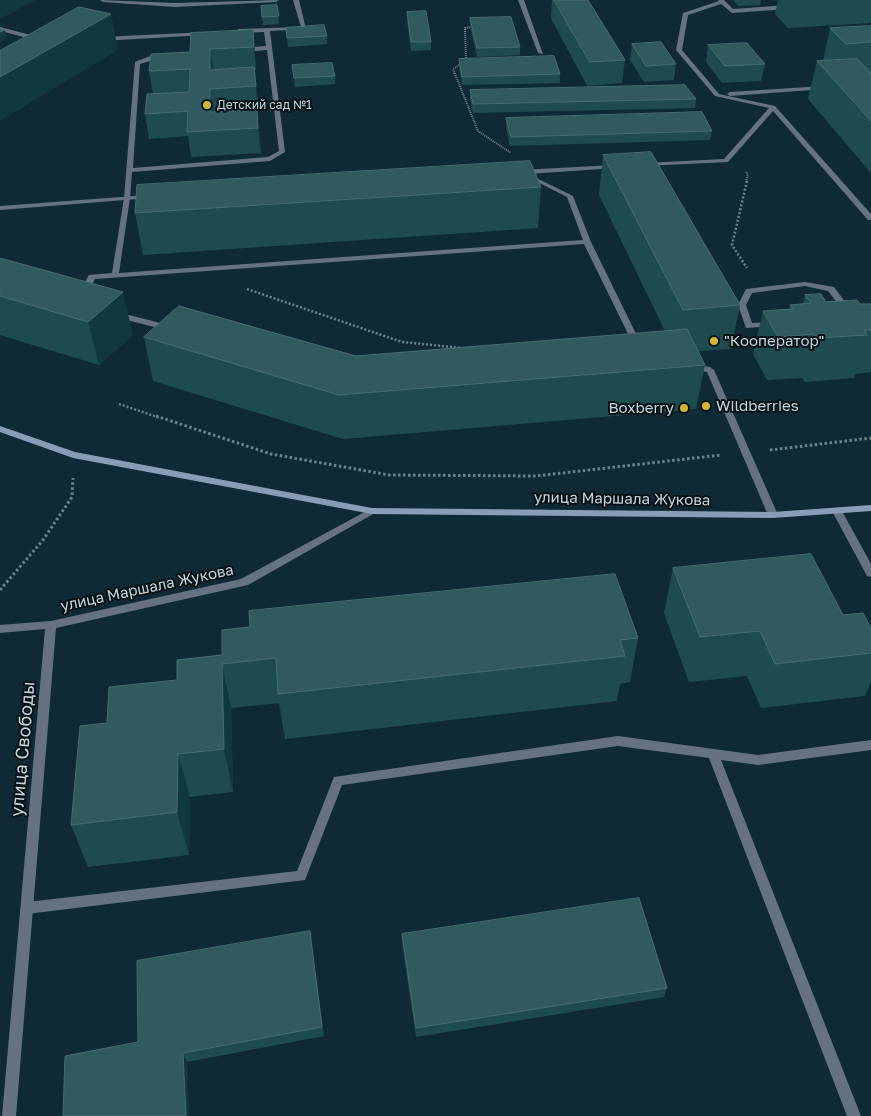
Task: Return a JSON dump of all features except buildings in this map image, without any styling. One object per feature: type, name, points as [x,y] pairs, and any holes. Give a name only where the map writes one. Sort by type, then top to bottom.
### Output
[{"type":"street","points":[[103,0],[175,5],[276,0]]},
{"type":"street","points":[[228,32],[304,28],[296,0]]},
{"type":"street","points":[[521,0],[541,53]]},
{"type":"street","points":[[791,7],[732,11],[722,1],[685,14],[679,50],[717,95],[773,107],[871,218]]},
{"type":"street","points":[[0,29],[47,40]]},
{"type":"street","points":[[129,170],[270,159],[282,152],[267,30]]},
{"type":"street","points":[[94,39],[209,33]]},
{"type":"street","points":[[239,50],[268,48]]},
{"type":"street","points":[[115,276],[129,170],[137,63],[152,56],[171,55]]},
{"type":"street","points":[[717,95],[832,88]]},
{"type":"street","points":[[637,166],[726,161],[773,107]]},
{"type":"street","points":[[618,167],[516,173],[570,196],[587,242],[641,350]]},
{"type":"street","points":[[0,208],[156,196]]},
{"type":"street","points":[[76,304],[92,277],[587,242]]},
{"type":"street","points":[[787,323],[748,326],[742,305],[749,291],[805,284],[831,289],[853,318],[844,319]]},
{"type":"street","points":[[104,311],[180,331]]},
{"type":"street","points":[[682,365],[710,370],[773,516]]},
{"type":"street","name":"улица Маршала Жукова","points":[[0,429],[73,455],[372,511],[773,516],[871,508]]},
{"type":"street","name":"улица Маршала Жукова","points":[[0,629],[51,625],[244,582],[372,511]]},
{"type":"street","points":[[837,511],[871,573]]},
{"type":"street","name":"улица Свободы","points":[[9,1116],[51,625]]},
{"type":"street","points":[[26,908],[301,876],[338,781],[618,741],[758,760],[871,745]]},
{"type":"street","points":[[713,754],[854,1116]]},
{"type":"path","points":[[474,26],[465,28],[466,60],[453,69],[478,131],[540,172]]},
{"type":"path","points":[[734,152],[748,176],[732,244],[760,290]]},
{"type":"path","points":[[239,286],[402,342],[456,346],[464,349]]},
{"type":"path","points":[[119,404],[271,454],[389,475],[536,476],[871,438]]},
{"type":"path","points":[[0,590],[43,540],[72,497],[73,455]]},
{"type":"place","name":"Детский сад №1","points":[[207,105]]},
{"type":"place","name":"\"Кооператор\"","points":[[714,341]]},
{"type":"place","name":"Wildberries","points":[[706,406]]},
{"type":"place","name":"Boxberry","points":[[684,408]]}]
